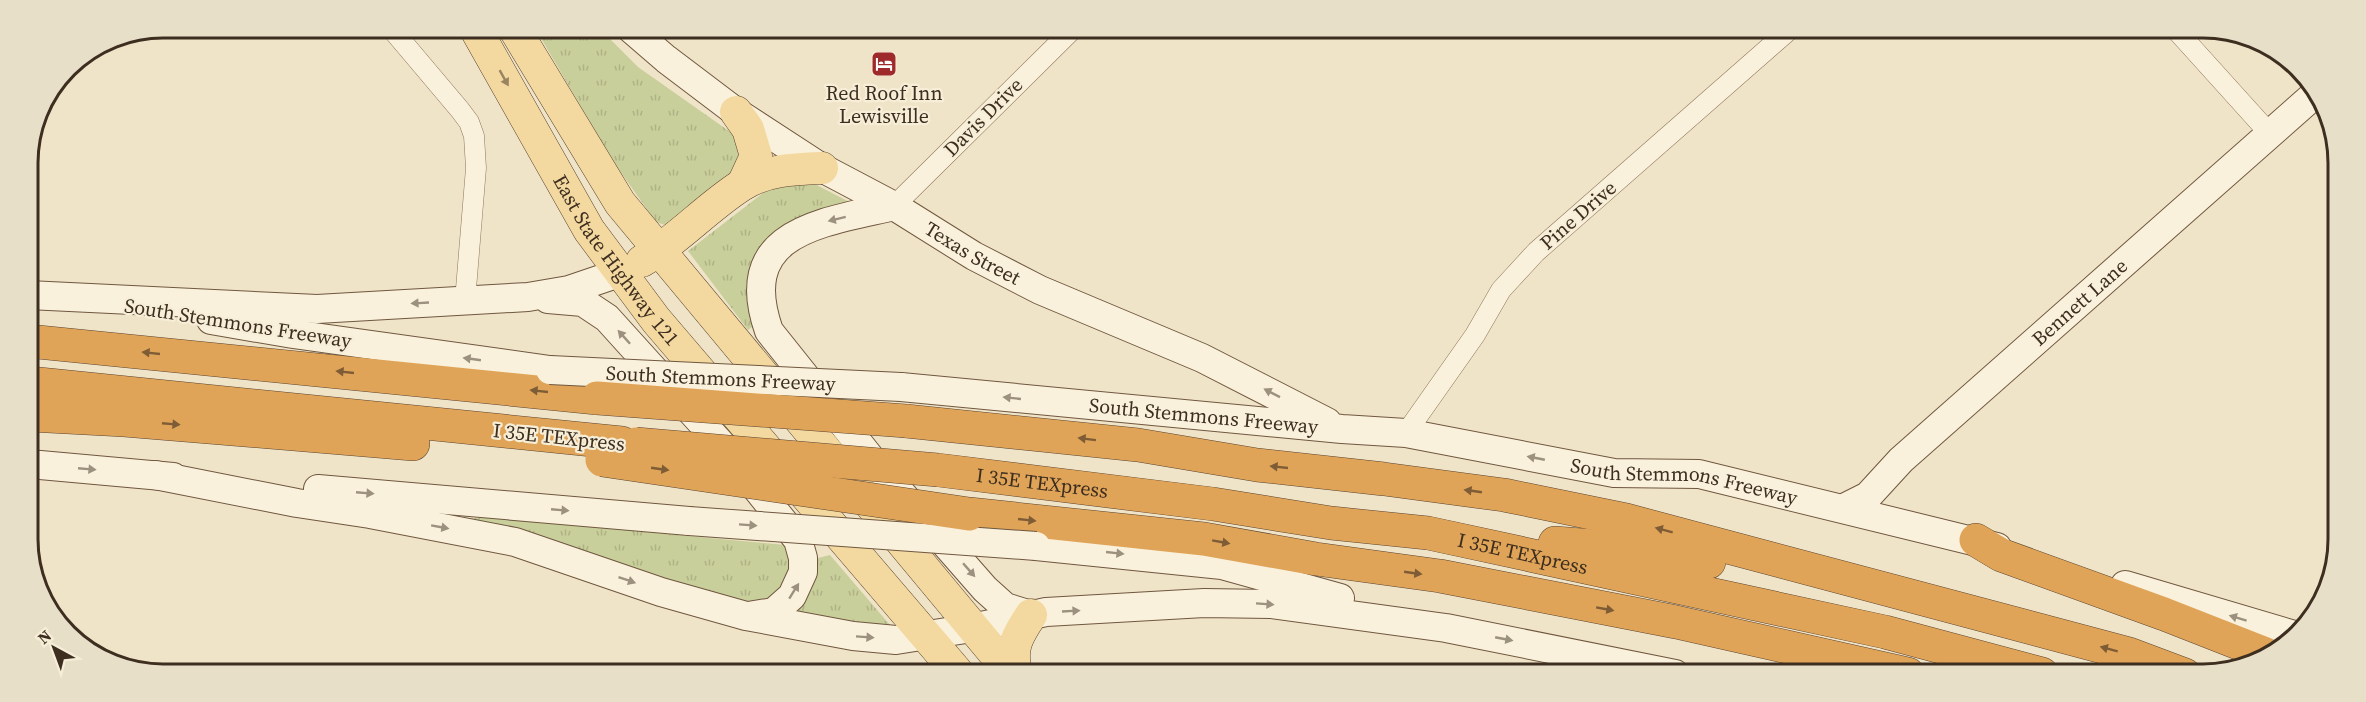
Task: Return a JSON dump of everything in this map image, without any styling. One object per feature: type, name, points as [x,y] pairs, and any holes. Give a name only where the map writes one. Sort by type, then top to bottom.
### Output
[{"type":"highway","name":"South Stemmons Freeway","points":[[38,342],[597,398],[906,421],[1138,445],[1257,465],[1504,495],[1626,520],[2129,654],[2155,664]]},
{"type":"highway","name":"I 35E TEXpress","points":[[38,383],[612,452],[938,470],[1428,533],[1885,632],[2005,664]]},
{"type":"highway","points":[[38,392],[70,396],[124,420]]},
{"type":"highway","points":[[38,415],[612,452],[969,514],[1204,539],[1317,559],[1440,576],[1676,622],[1863,664]]},
{"type":"highway","points":[[1428,533],[1633,549],[1923,600]]},
{"type":"highway","points":[[1976,540],[2001,555],[2259,651]]},
{"type":"main road","name":"East State Highway 121","points":[[481,38],[589,230],[656,320],[806,492],[950,664]]},
{"type":"main road","name":"East State Highway 121","points":[[520,38],[620,203],[1003,664]]},
{"type":"main road","name":"Texas Street","points":[[642,38],[736,112],[822,168],[894,206],[974,256],[1040,290],[1202,358],[1342,429]]},
{"type":"main road","name":"Bennett Lane","points":[[1844,508],[1868,496],[1901,460],[2310,98]]},
{"type":"main road","points":[[736,112],[748,129],[756,156],[743,184]]},
{"type":"main road","points":[[622,272],[659,251],[743,184],[784,169],[822,168]]},
{"type":"main road","points":[[894,206],[829,221],[785,240],[772,253],[763,270],[759,288],[761,307],[769,331],[873,460],[985,589],[1005,607],[1030,615]]},
{"type":"main road","name":"South Stemmons Freeway","points":[[38,296],[317,309],[528,297],[568,290],[622,272]]},
{"type":"main road","points":[[528,297],[583,303],[607,318],[721,444],[798,540],[803,558],[803,572],[792,596],[774,612],[746,616]]},
{"type":"main road","name":"South Stemmons Freeway","points":[[96,300],[293,334],[550,370],[901,387],[1342,429],[1406,433],[1614,473],[1699,474],[1976,540],[2286,633]]},
{"type":"main road","points":[[38,465],[689,521],[1036,546],[1222,565],[1446,628],[1609,664]]},
{"type":"main road","points":[[155,475],[515,542],[661,592],[746,616],[853,636],[896,640],[972,628],[1046,612],[1236,602],[1271,604],[1446,628]]},
{"type":"main road","points":[[1014,664],[1012,656],[1019,633],[1030,615]]},
{"type":"street","points":[[399,38],[460,110],[469,122],[474,136],[476,168],[465,301]]},
{"type":"street","name":"Davis Drive","points":[[894,206],[1064,38]]},
{"type":"street","name":"Pine Drive","points":[[1406,433],[1475,335],[1501,290],[1536,252],[1780,38]]},
{"type":"street","points":[[2183,38],[2270,134]]},
{"type":"green space","points":[[541,38],[609,38],[638,67],[746,143],[746,167],[668,226],[656,222],[612,160]]},
{"type":"green space","points":[[807,180],[859,207],[763,251],[746,284],[752,327],[748,330],[688,251],[772,186]]},
{"type":"green space","points":[[485,517],[786,545],[795,565],[768,607],[716,596],[467,519]]},
{"type":"green space","points":[[830,555],[890,625],[828,621],[797,612],[811,587],[814,559]]},
{"type":"place","name":"Red Roof Inn Lewisville","points":[[884,64]]}]
